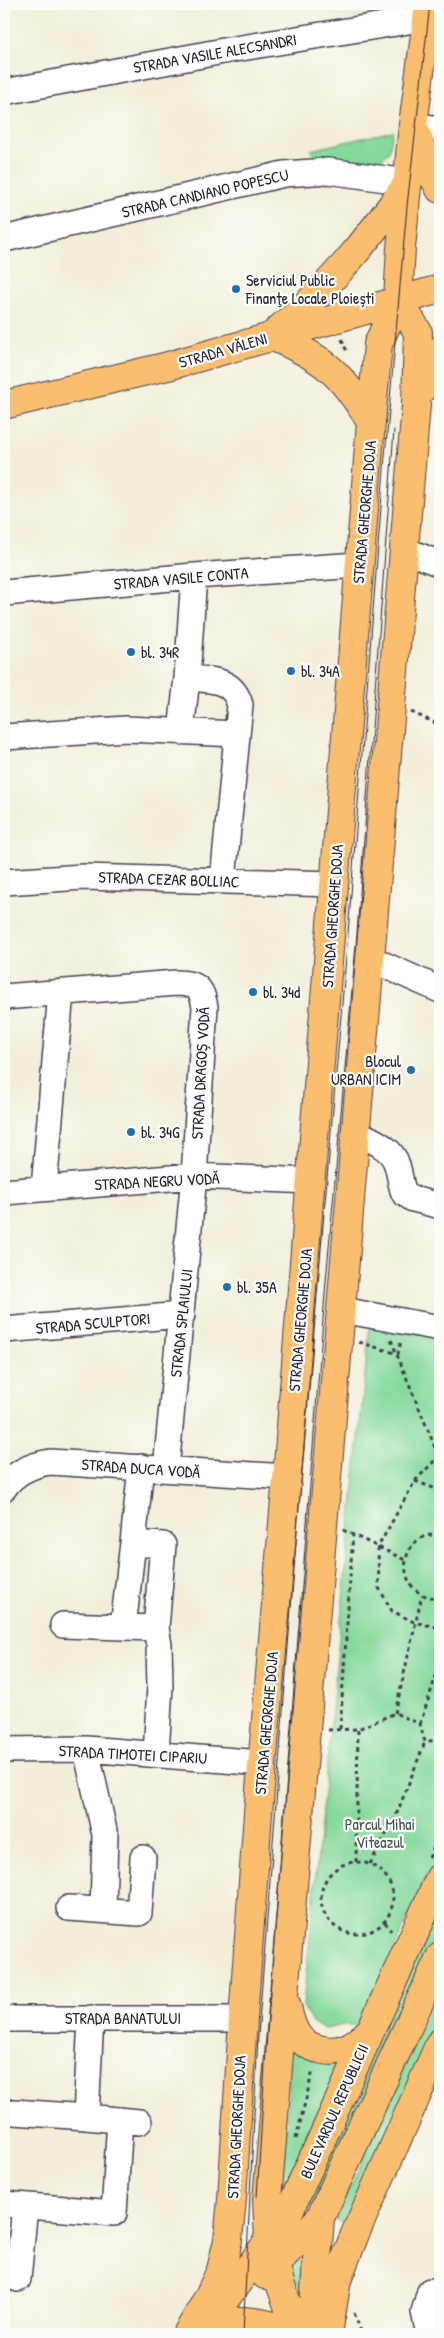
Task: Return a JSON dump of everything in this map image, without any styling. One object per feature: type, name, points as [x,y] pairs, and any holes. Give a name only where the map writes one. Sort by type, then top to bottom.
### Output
[{"type":"main road","name":"STRADA GHEORGHE DOJA","points":[[202,2331],[208,2298],[221,2270],[228,2240],[234,2179],[243,2019],[262,1763],[287,1477],[378,344],[398,300],[413,125],[428,11]]},
{"type":"main road","points":[[413,125],[428,166],[440,189]]},
{"type":"main road","points":[[371,422],[352,391],[331,368],[304,349],[271,336],[303,309],[339,272],[408,182]]},
{"type":"main road","name":"STRADA VĂLENI","points":[[4,405],[101,384],[440,289]]},
{"type":"main road","points":[[298,2334],[272,2252],[267,2200],[416,404],[418,332],[398,300]]},
{"type":"main road","points":[[416,404],[440,350]]},
{"type":"main road","name":"BULEVARDUL REPUBLICII","points":[[272,2252],[440,1877]]},
{"type":"main road","name":"BULEVARDUL REPUBLICII","points":[[312,2334],[320,2218],[440,1957]]},
{"type":"main road","points":[[285,1996],[290,2023],[300,2038],[316,2049],[332,2051],[351,2046],[371,2030]]},
{"type":"main road","points":[[328,2334],[337,2280],[355,2234],[433,2078],[440,2043]]},
{"type":"main road","name":"BULEVARDUL REPUBLICII","points":[[202,2331],[272,2252],[320,2218]]},
{"type":"main road","points":[[202,2331],[257,2322],[279,2327],[294,2334]]},
{"type":"street","name":"STRADA VASILE ALECSANDRI","points":[[4,92],[428,11]]},
{"type":"street","points":[[413,125],[440,129]]},
{"type":"street","name":"STRADA CANDIANO POPESCU","points":[[4,239],[284,174],[328,171],[408,182]]},
{"type":"street","points":[[405,550],[440,564]]},
{"type":"street","name":"STRADA VASILE CONTA","points":[[4,593],[194,576],[359,565]]},
{"type":"street","points":[[182,732],[194,576]]},
{"type":"street","points":[[187,678],[212,680],[227,684],[237,694],[240,705],[223,880]]},
{"type":"street","points":[[4,737],[126,730],[237,734]]},
{"type":"street","name":"STRADA CEZAR BOLLIAC","points":[[4,882],[84,877],[334,884]]},
{"type":"street","points":[[371,959],[440,990]]},
{"type":"street","name":"STRADA DRAGOȘ VODĂ","points":[[4,997],[176,983],[192,984],[200,989],[205,1007],[194,1176]]},
{"type":"street","points":[[44,1188],[61,992]]},
{"type":"street","points":[[356,1132],[384,1147],[392,1154],[397,1164],[404,1192],[413,1200],[440,1206]]},
{"type":"street","name":"STRADA NEGRU VODĂ","points":[[4,1192],[194,1176],[311,1181]]},
{"type":"street","name":"STRADA SPLAIULUI","points":[[166,1469],[194,1176]]},
{"type":"street","name":"STRADA SCULPTORI","points":[[4,1330],[182,1316]]},
{"type":"street","points":[[340,1323],[380,1317],[440,1328]]},
{"type":"street","name":"STRADA DUCA VODĂ","points":[[4,1488],[16,1475],[38,1464],[61,1462],[287,1477]]},
{"type":"street","points":[[123,1627],[141,1467]]},
{"type":"street","points":[[133,1543],[163,1545],[156,1628],[159,1645],[160,1686],[156,1754]]},
{"type":"street","points":[[63,1625],[156,1628]]},
{"type":"street","points":[[86,1748],[105,1835],[103,1910]]},
{"type":"street","name":"STRADA TIMOTEI CIPARIU","points":[[4,1750],[86,1748],[262,1763]]},
{"type":"street","points":[[69,1908],[139,1913],[143,1858]]},
{"type":"street","points":[[86,2118],[91,2018]]},
{"type":"street","name":"STRADA BANATULUI","points":[[4,2019],[243,2019]]},
{"type":"street","points":[[14,2112],[130,2121],[114,2213],[14,2205],[18,2279]]},
{"type":"street","points":[[429,2334],[424,2312],[430,2291]]},
{"type":"path","points":[[342,339],[347,352]]},
{"type":"path","points":[[342,356],[347,352],[355,350]]},
{"type":"path","points":[[392,703],[440,724]]},
{"type":"path","points":[[380,1317],[398,1354],[440,1457],[415,1481],[378,1546],[379,1588],[392,1611],[414,1622],[440,1628]]},
{"type":"path","points":[[398,1354],[406,1322]]},
{"type":"path","points":[[340,1323],[398,1354]]},
{"type":"path","points":[[415,1481],[436,1489],[440,1488]]},
{"type":"path","points":[[324,1523],[353,1534],[405,1560]]},
{"type":"path","points":[[340,1729],[353,1534]]},
{"type":"path","points":[[440,1535],[425,1537],[416,1542],[405,1560],[408,1580],[413,1588],[422,1595],[440,1598]]},
{"type":"path","points":[[395,1713],[414,1622],[422,1595]]},
{"type":"path","points":[[370,1864],[395,1818],[425,1742],[420,1724],[440,1664]]},
{"type":"path","points":[[325,1730],[358,1729],[395,1713],[420,1724]]},
{"type":"path","points":[[356,1862],[358,1729]]},
{"type":"path","points":[[425,1742],[440,1739]]},
{"type":"path","points":[[356,1862],[370,1864],[380,1870],[388,1878],[393,1889],[391,1912],[385,1922],[364,1934],[351,1934],[335,1926],[324,1911],[321,1898],[323,1887],[335,1869],[345,1864],[356,1862]]},
{"type":"path","points":[[385,1922],[395,1936]]},
{"type":"path","points":[[294,2147],[311,2084],[316,2049]]},
{"type":"green space","points":[[393,131],[389,152],[377,163],[362,164],[316,157],[310,150]]},
{"type":"green space","name":"Parcul Mihai Viteazul","points":[[370,1323],[440,1336],[440,1845],[361,2025],[342,2025],[326,2029],[312,2023],[303,2006]]},
{"type":"green space","points":[[440,1904],[440,1936],[316,2208],[305,2203]]},
{"type":"green space","points":[[440,1985],[440,2019],[344,2224],[336,2220]]},
{"type":"green space","points":[[291,2049],[341,2064],[281,2213]]},
{"type":"green space","points":[[306,2238],[303,2300],[297,2301],[289,2266]]},
{"type":"tram line","points":[[243,2334],[258,2036],[297,1530],[348,933],[385,456],[407,206],[430,4]]},
{"type":"tram line","points":[[257,2197],[267,2032],[326,1281],[357,934],[394,430]]},
{"type":"place","name":"Serviciul Public Finanţe Locale Ploiești","points":[[236,289]]},
{"type":"place","name":"bl. 34R","points":[[131,652]]},
{"type":"place","name":"bl. 34A","points":[[291,671]]},
{"type":"place","name":"bl. 34d","points":[[253,992]]},
{"type":"place","name":"Blocul URBAN ICIM","points":[[411,1070]]},
{"type":"place","name":"bl. 34G","points":[[131,1132]]},
{"type":"place","name":"bl. 35A","points":[[227,1287]]}]
